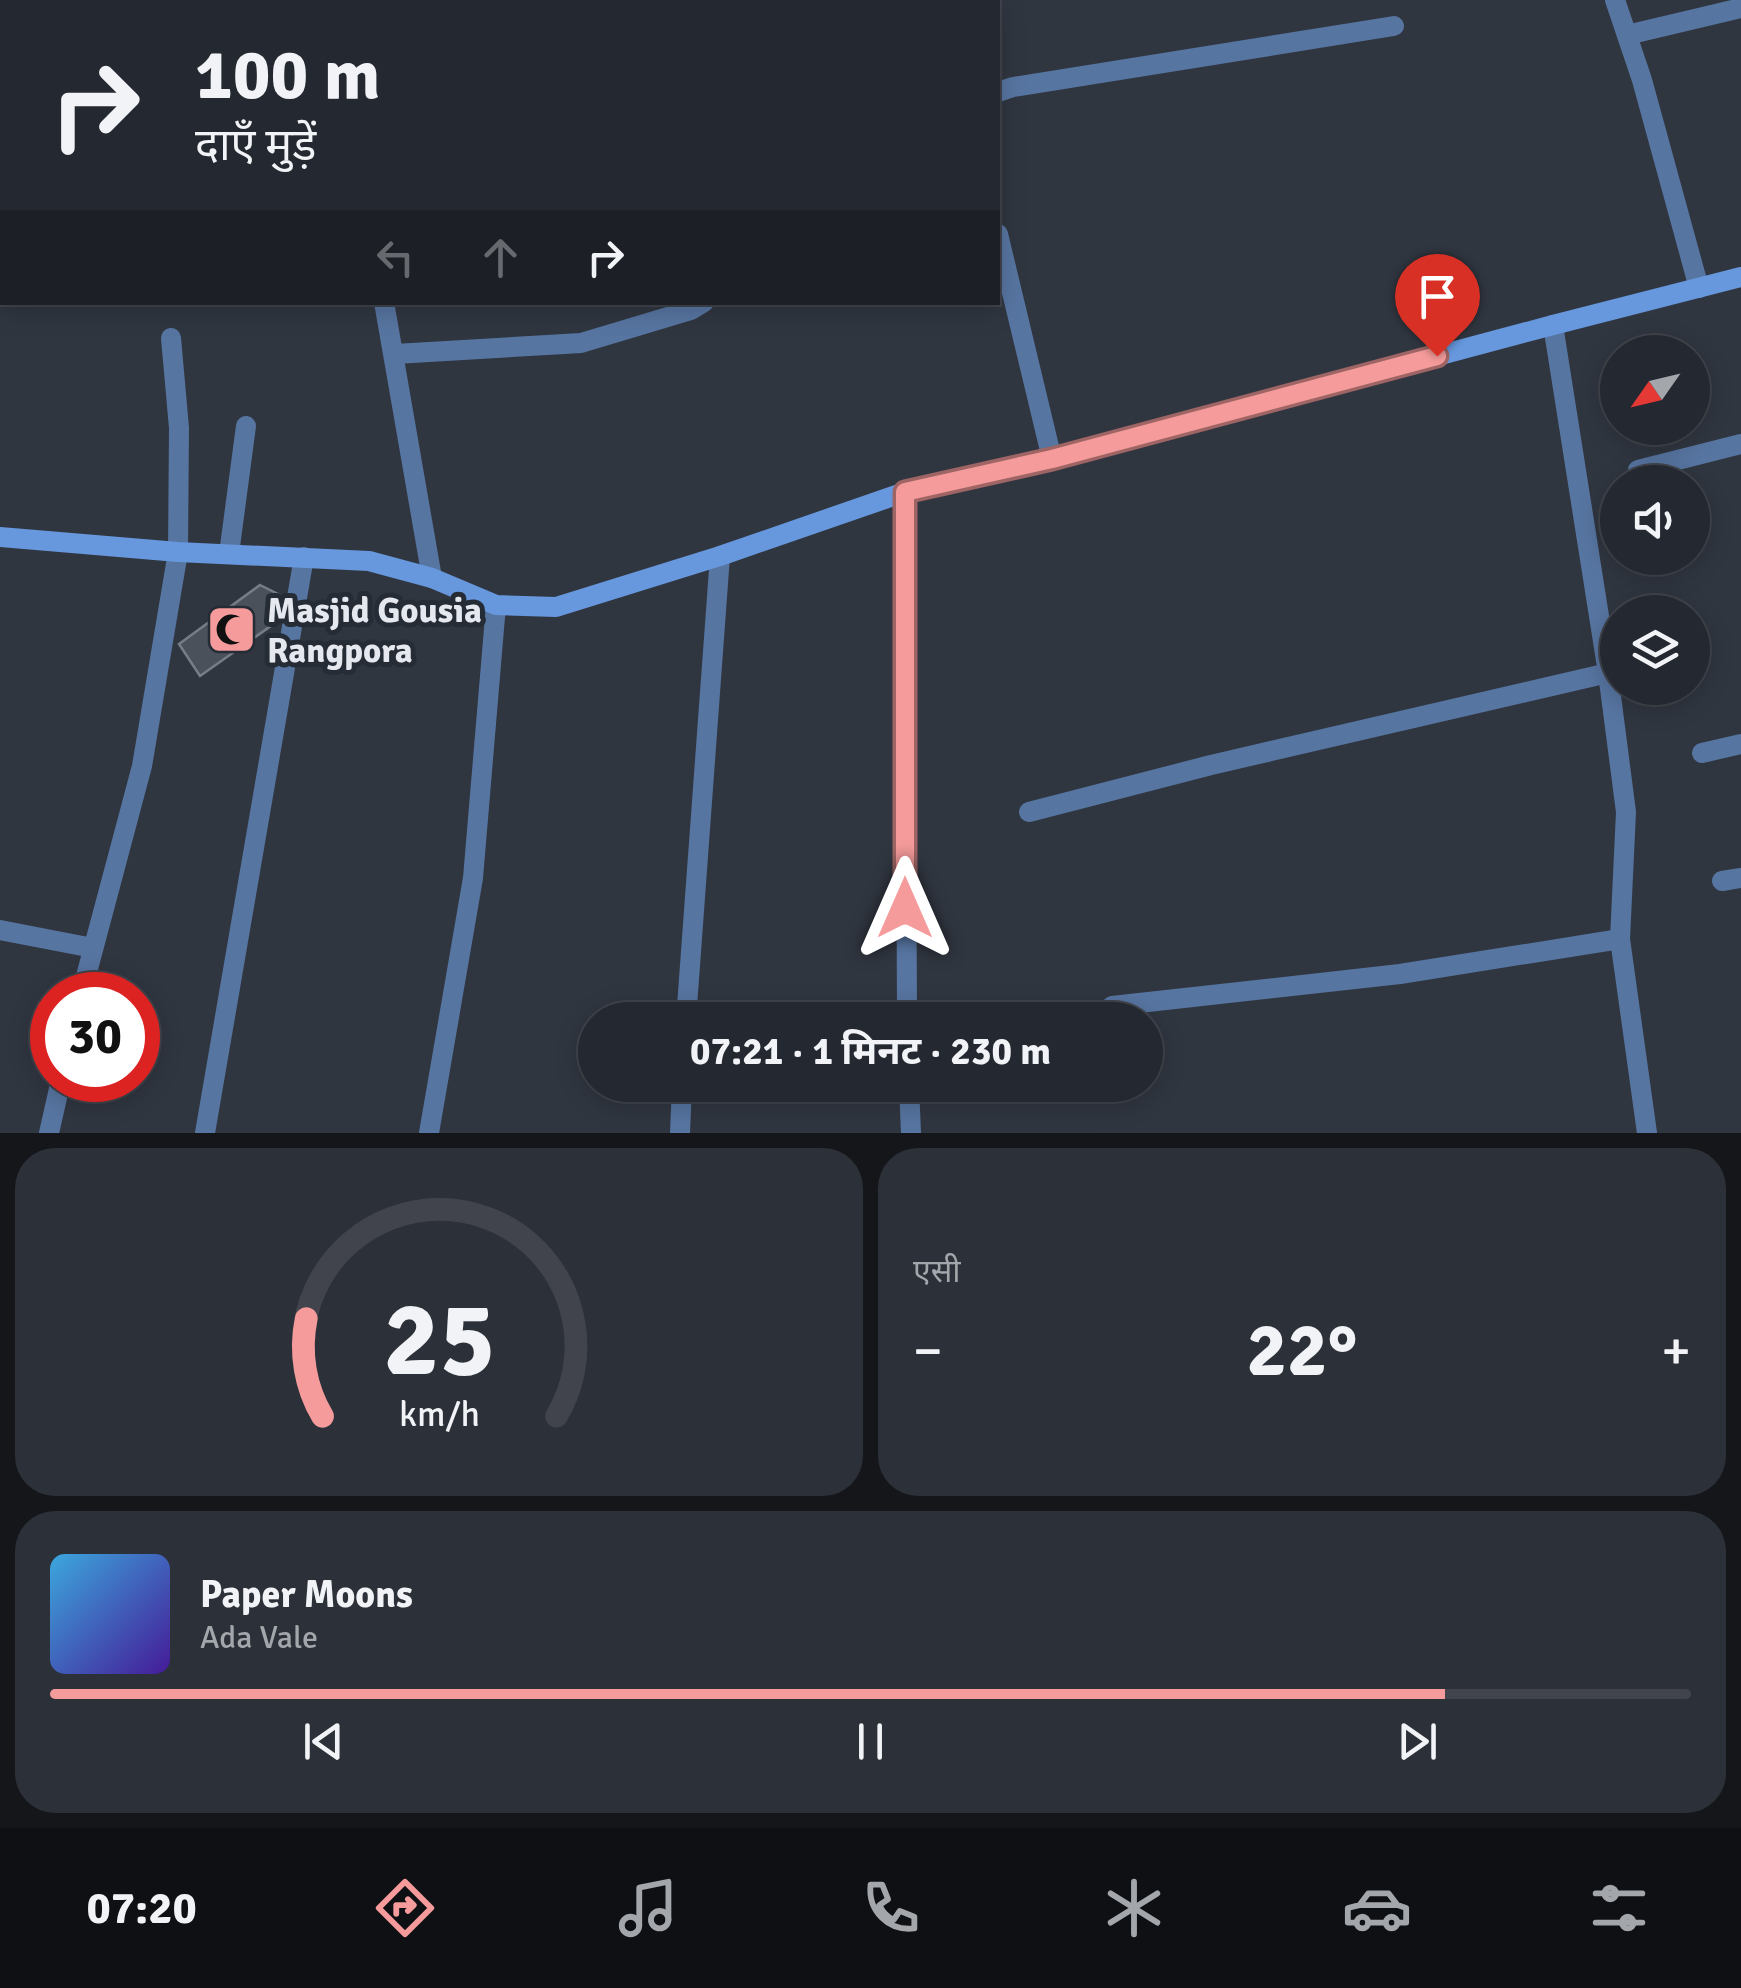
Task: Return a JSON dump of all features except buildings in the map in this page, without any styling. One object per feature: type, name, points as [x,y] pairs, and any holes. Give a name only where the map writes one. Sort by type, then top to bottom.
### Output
[{"type":"street","points":[[1615,0],[1642,80],[1699,288]]},
{"type":"street","points":[[1627,35],[1741,8]]},
{"type":"street","points":[[1000,91],[1394,26]]},
{"type":"street","points":[[1000,242],[1052,459]]},
{"type":"street","points":[[0,537],[369,562],[432,578],[496,605],[556,606],[720,556],[905,492],[1052,459],[1741,277]]},
{"type":"street","points":[[385,305],[432,578]]},
{"type":"street","points":[[394,354],[581,343],[699,305]]},
{"type":"street","points":[[1553,325],[1600,622]]},
{"type":"street","points":[[87,972],[142,766],[178,552],[179,428],[170,338]]},
{"type":"street","points":[[229,554],[246,426]]},
{"type":"street","points":[[1658,465],[1741,444]]},
{"type":"street","points":[[905,492],[907,1002]]},
{"type":"street","points":[[687,1002],[720,556]]},
{"type":"street","points":[[205,1133],[304,558]]},
{"type":"street","points":[[428,1133],[473,878],[496,605]]},
{"type":"street","points":[[1029,812],[1600,675]]},
{"type":"street","points":[[1612,705],[1626,812],[1620,939],[1646,1133]]},
{"type":"street","points":[[1702,753],[1741,744]]},
{"type":"street","points":[[0,930],[93,948]]},
{"type":"street","points":[[1148,1002],[1400,974],[1620,939]]},
{"type":"street","points":[[48,1133],[56,1102]]},
{"type":"street","points":[[680,1133],[681,1102]]},
{"type":"street","points":[[910,1102],[911,1133]]},
{"type":"place","name":"Masjid Gousia Rangpora","points":[[232,630]]},
{"type":"route","points":[[905,908],[905,492],[1052,459],[1437,356]]}]
